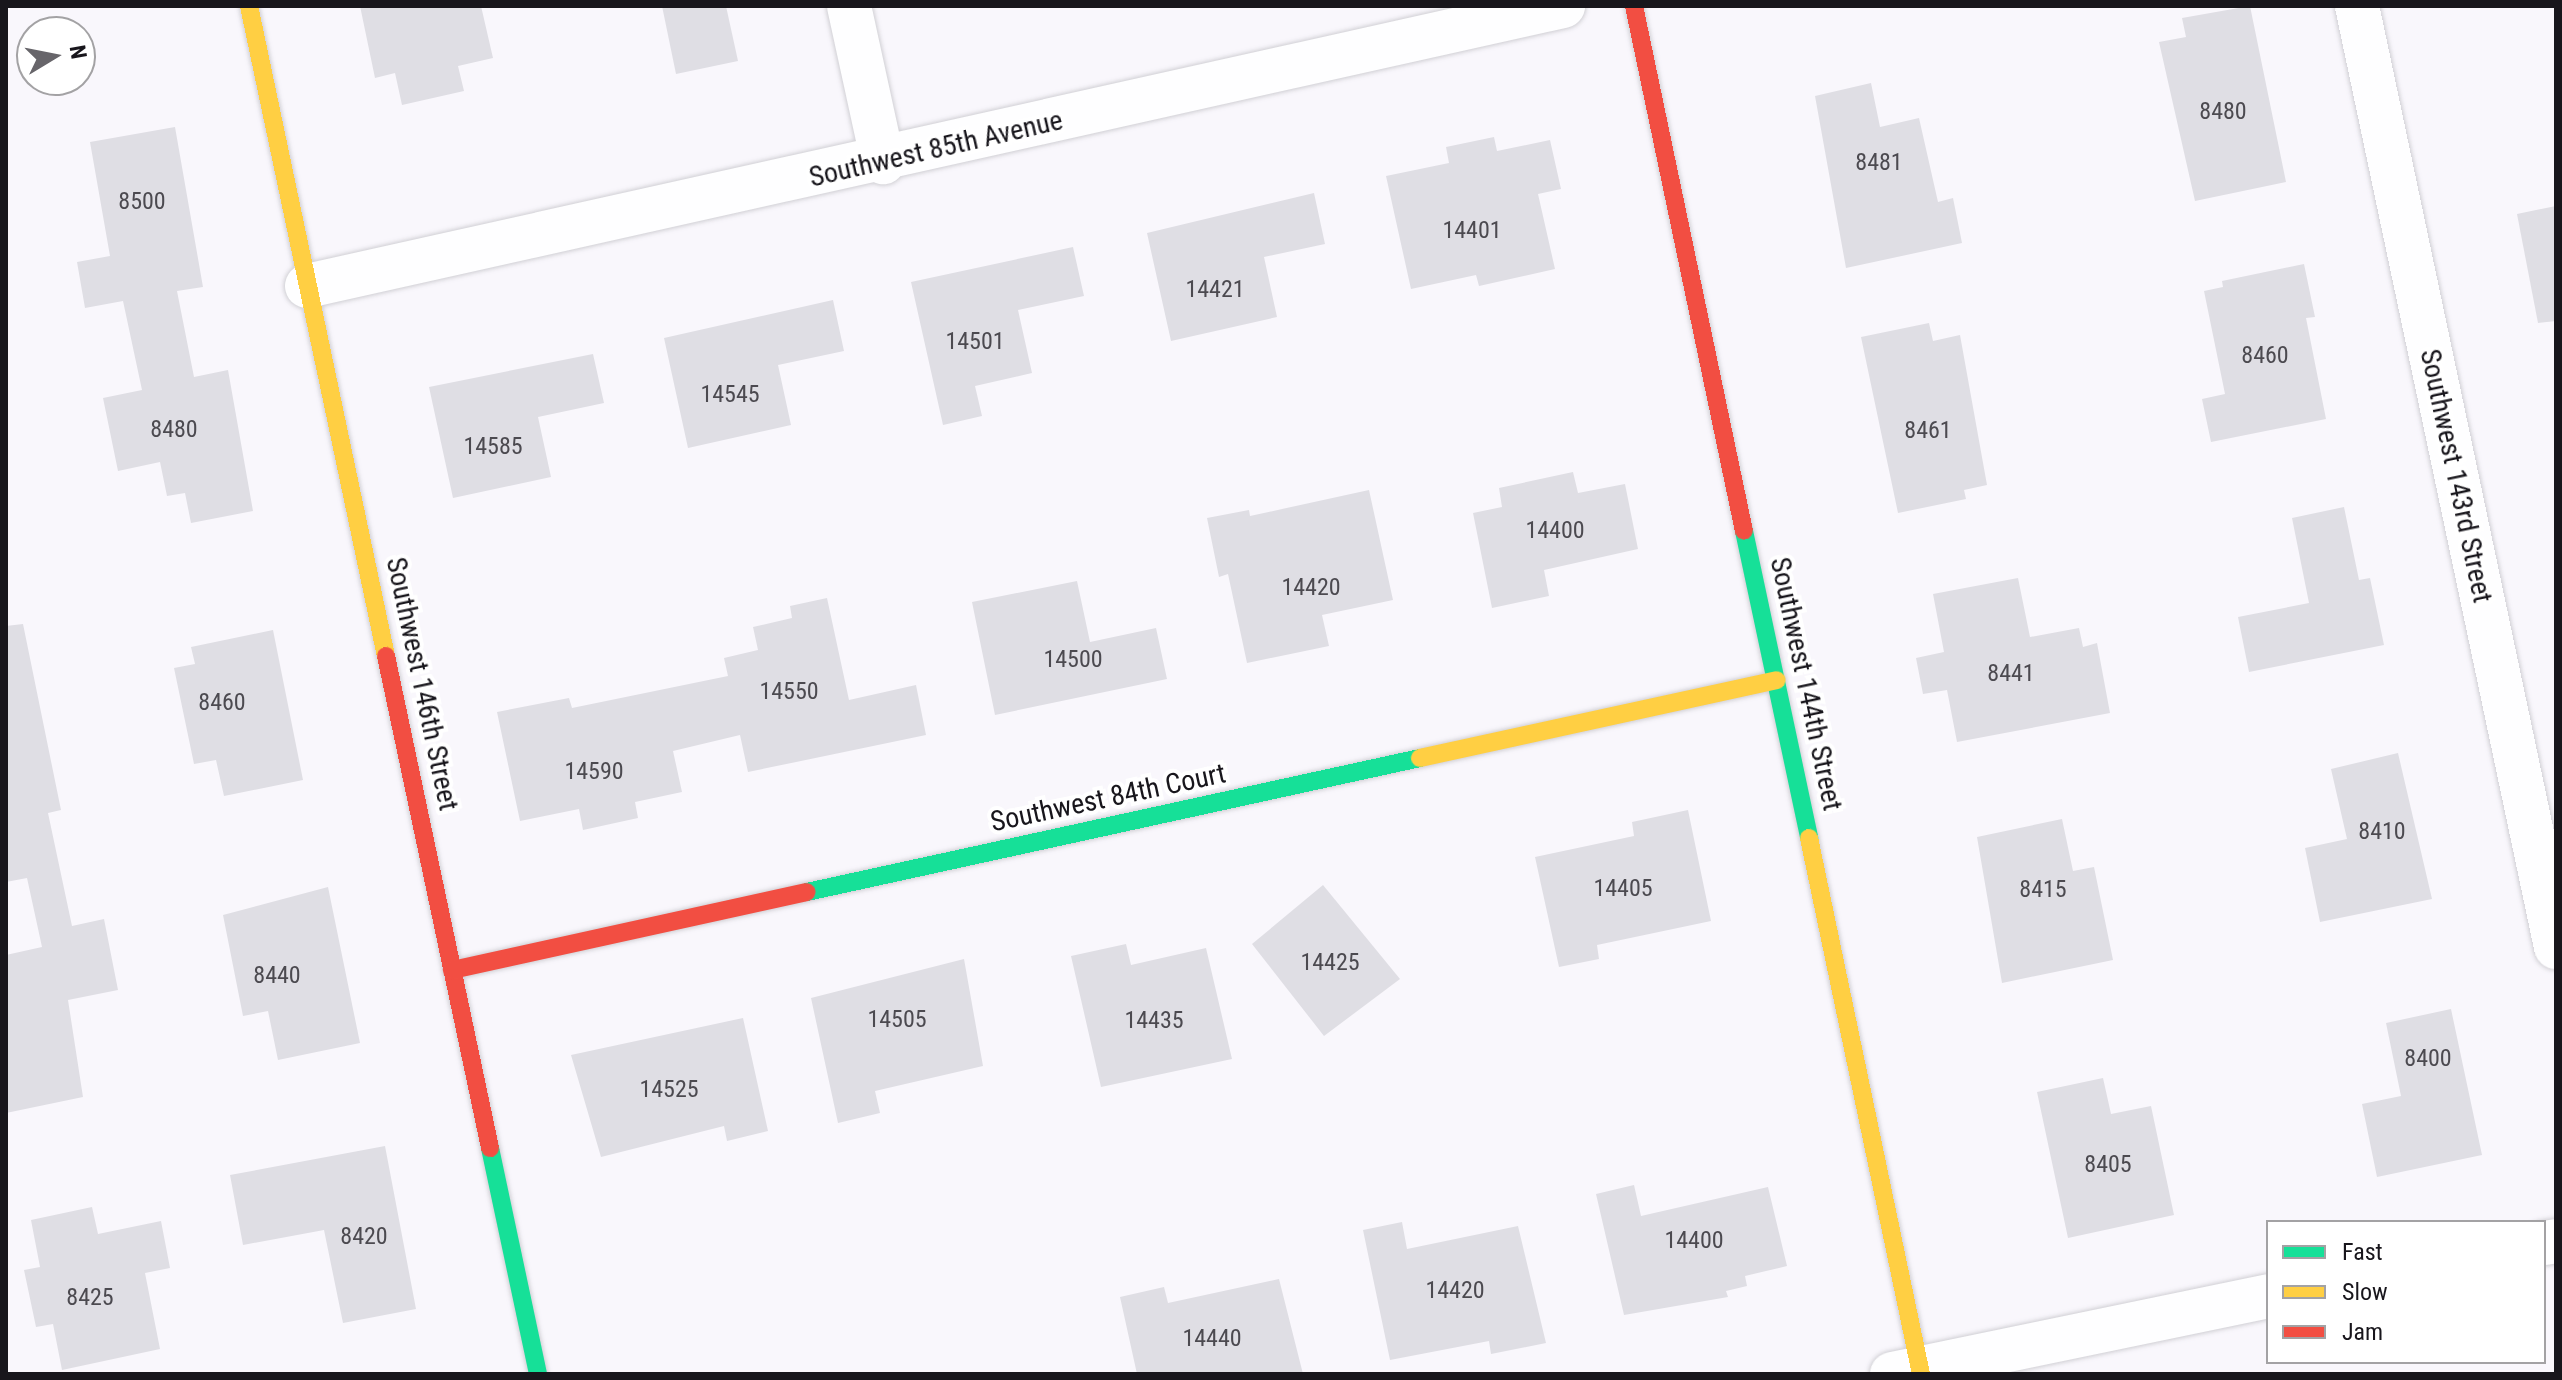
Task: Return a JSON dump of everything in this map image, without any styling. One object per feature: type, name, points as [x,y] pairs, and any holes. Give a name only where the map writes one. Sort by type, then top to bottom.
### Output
[{"type":"street","name":"Southwest 146th Street","points":[[249,6],[538,1374]]},
{"type":"street","points":[[849,6],[883,162]]},
{"type":"street","name":"Southwest 85th Avenue","points":[[307,286],[883,162],[1563,6]]},
{"type":"street","name":"Southwest 144th Street","points":[[1634,6],[1777,680],[1911,1372]]},
{"type":"street","name":"Southwest 143rd Street","points":[[2357,6],[2556,947]]},
{"type":"street","name":"Southwest 84th Court","points":[[452,970],[1777,680]]},
{"type":"street","points":[[1911,1372],[2266,1296]]},
{"type":"building","points":[[360,6],[481,6],[493,58],[458,66],[464,91],[402,105],[395,73],[375,78]]},
{"type":"building","points":[[662,6],[726,6],[738,61],[676,74]]},
{"type":"building","points":[[2250,6],[2286,182],[2195,201],[2159,42],[2186,37],[2182,18]]},
{"type":"building","points":[[1871,83],[1880,127],[1919,118],[1938,202],[1953,198],[1962,243],[1846,268],[1815,96]]},
{"type":"building","points":[[175,127],[203,287],[177,291],[194,377],[228,370],[253,511],[191,523],[185,493],[167,496],[160,462],[118,471],[103,398],[142,390],[123,301],[85,308],[77,262],[110,256],[90,142]]},
{"type":"building","points":[[1494,137],[1497,151],[1550,140],[1561,189],[1538,194],[1555,269],[1479,286],[1476,275],[1411,289],[1386,176],[1449,163],[1446,147]]},
{"type":"building","points":[[1314,193],[1325,244],[1264,257],[1277,317],[1171,341],[1147,233]]},
{"type":"building","points":[[2556,206],[2556,321],[2538,323],[2517,214]]},
{"type":"building","points":[[1073,247],[1084,296],[1018,310],[1032,373],[975,386],[982,416],[943,425],[911,282]]},
{"type":"building","points":[[2304,264],[2315,317],[2306,318],[2326,419],[2211,442],[2202,399],[2225,394],[2204,291],[2223,287],[2222,281]]},
{"type":"building","points":[[833,300],[844,351],[778,365],[791,425],[688,448],[664,338]]},
{"type":"building","points":[[1929,323],[1933,341],[1960,335],[1987,485],[1964,490],[1966,499],[1898,513],[1861,337]]},
{"type":"building","points":[[593,354],[604,403],[538,417],[551,477],[453,498],[429,387]]},
{"type":"building","points":[[1573,472],[1578,493],[1625,484],[1638,549],[1544,570],[1549,596],[1492,608],[1473,513],[1502,507],[1499,488]]},
{"type":"building","points":[[1369,490],[1393,600],[1322,615],[1329,646],[1247,663],[1228,574],[1219,577],[1207,518],[1249,510],[1250,516]]},
{"type":"building","points":[[2344,507],[2359,580],[2370,578],[2384,645],[2249,672],[2238,617],[2309,603],[2292,518]]},
{"type":"building","points":[[2018,578],[2030,637],[2079,628],[2083,647],[2097,643],[2110,713],[1957,742],[1947,690],[1923,694],[1916,658],[1944,652],[1933,594]]},
{"type":"building","points":[[1077,581],[1090,642],[1156,628],[1167,679],[995,715],[972,602]]},
{"type":"building","points":[[827,598],[849,700],[916,685],[926,735],[748,772],[740,735],[673,751],[682,792],[635,802],[638,818],[583,830],[579,809],[520,821],[497,712],[569,698],[572,708],[728,676],[724,658],[758,650],[753,627],[792,618],[790,606]]},
{"type":"building","points":[[23,624],[61,810],[48,813],[72,926],[104,919],[118,990],[68,1000],[83,1097],[6,1113],[6,955],[42,947],[27,878],[6,882],[6,626]]},
{"type":"building","points":[[273,630],[303,780],[224,796],[216,760],[194,764],[174,668],[195,664],[191,647]]},
{"type":"building","points":[[2398,753],[2432,899],[2320,922],[2305,848],[2347,839],[2331,769]]},
{"type":"building","points":[[1688,810],[1711,921],[1597,945],[1599,959],[1559,967],[1535,857],[1634,836],[1632,822]]},
{"type":"building","points":[[2062,819],[2073,871],[2094,867],[2113,960],[2002,983],[1977,837]]},
{"type":"building","points":[[1323,885],[1400,979],[1324,1036],[1252,944]]},
{"type":"building","points":[[328,887],[360,1043],[278,1060],[268,1011],[243,1016],[223,915]]},
{"type":"building","points":[[1126,944],[1131,965],[1206,948],[1232,1059],[1101,1087],[1071,956]]},
{"type":"building","points":[[964,959],[983,1066],[875,1091],[880,1113],[838,1123],[811,998]]},
{"type":"building","points":[[2451,1009],[2482,1155],[2377,1177],[2362,1104],[2401,1096],[2386,1023]]},
{"type":"building","points":[[743,1018],[768,1131],[727,1141],[724,1126],[601,1157],[571,1055]]},
{"type":"building","points":[[2103,1078],[2111,1114],[2151,1106],[2174,1215],[2068,1238],[2037,1092]]},
{"type":"building","points":[[385,1146],[416,1309],[343,1323],[324,1230],[243,1245],[230,1175]]},
{"type":"building","points":[[1634,1185],[1641,1216],[1768,1187],[1787,1266],[1745,1276],[1747,1286],[1726,1291],[1728,1297],[1624,1315],[1596,1194]]},
{"type":"building","points":[[92,1207],[98,1234],[161,1221],[170,1268],[145,1273],[160,1349],[62,1370],[53,1324],[36,1327],[24,1270],[40,1267],[31,1220]]},
{"type":"building","points":[[1402,1222],[1407,1249],[1518,1226],[1546,1343],[1491,1354],[1489,1341],[1390,1360],[1363,1230]]},
{"type":"building","points":[[1279,1279],[1303,1374],[1137,1374],[1120,1297],[1164,1287],[1168,1303]]},
{"type":"traffic: fast","points":[[1744,531],[1809,838]]},
{"type":"traffic: fast","points":[[807,892],[1420,758]]},
{"type":"traffic: fast","points":[[490,1148],[538,1374]]},
{"type":"traffic: slow","points":[[249,6],[386,656]]},
{"type":"traffic: slow","points":[[1420,758],[1777,680]]},
{"type":"traffic: slow","points":[[1809,838],[1921,1374]]},
{"type":"traffic: jam","points":[[1634,6],[1744,531]]},
{"type":"traffic: jam","points":[[386,656],[490,1148]]},
{"type":"traffic: jam","points":[[452,970],[807,892]]}]
